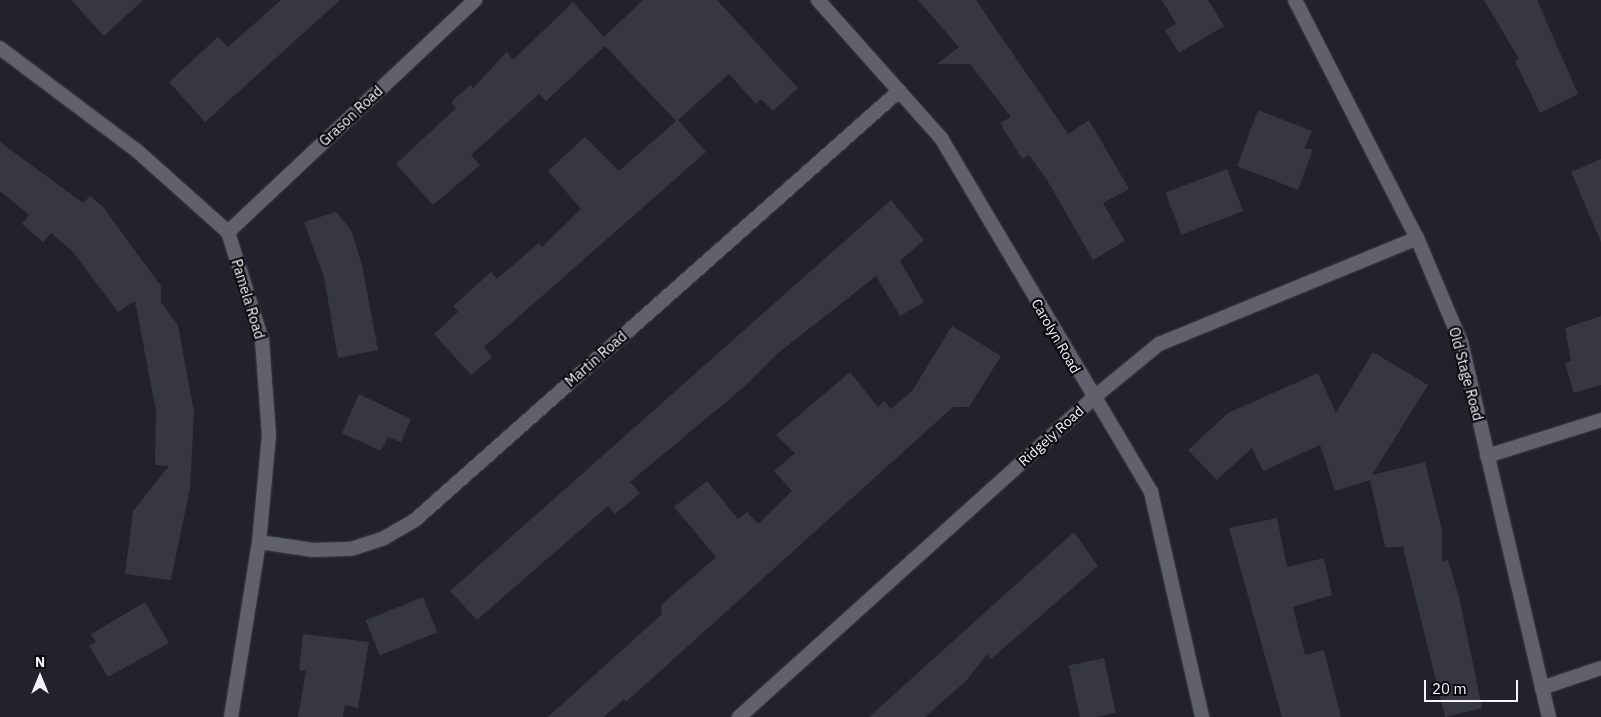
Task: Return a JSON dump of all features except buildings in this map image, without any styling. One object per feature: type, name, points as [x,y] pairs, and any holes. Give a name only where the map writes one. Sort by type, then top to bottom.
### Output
[{"type":"street","name":"Grason Road","points":[[228,232],[475,0]]},
{"type":"street","name":"Carolyn Road","points":[[818,0],[941,138],[1092,399],[1151,492],[1202,717]]},
{"type":"street","name":"Old Stage Road","points":[[1295,0],[1417,238],[1461,342],[1548,717]]},
{"type":"street","points":[[0,48],[136,150],[228,232]]},
{"type":"street","name":"Martin Road","points":[[260,542],[313,550],[351,549],[384,538],[415,520],[899,91]]},
{"type":"street","name":"Pamela Road","points":[[228,232],[262,340],[269,435],[260,542],[231,717]]},
{"type":"street","name":"Ridgely Road","points":[[739,717],[1092,399],[1159,344],[1417,238]]},
{"type":"street","points":[[1487,456],[1601,420]]},
{"type":"street","points":[[1542,688],[1601,668]]}]
